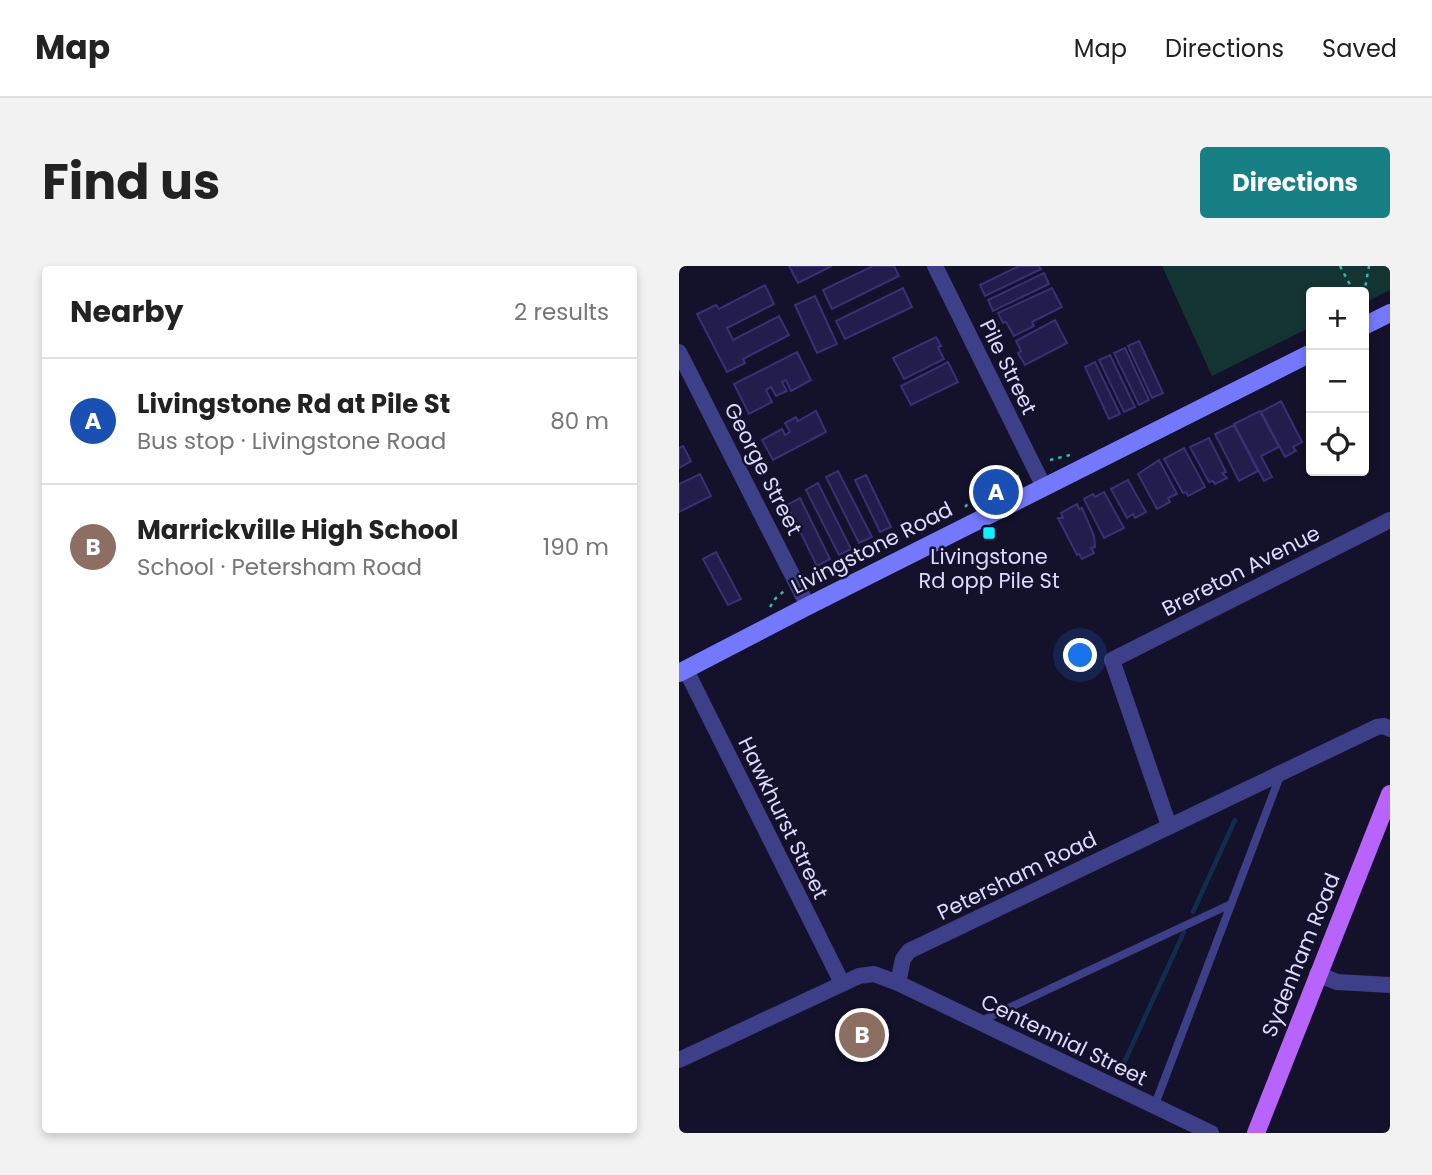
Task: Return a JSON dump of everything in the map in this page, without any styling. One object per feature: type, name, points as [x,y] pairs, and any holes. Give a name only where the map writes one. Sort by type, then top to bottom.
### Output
[{"type":"main road","name":"Sydenham Road","points":[[1256,1133],[1390,794]]},
{"type":"street","name":"Pile Street","points":[[935,266],[1044,487]]},
{"type":"street","points":[[1369,324],[1390,313]]},
{"type":"street","name":"George Street","points":[[679,352],[808,606]]},
{"type":"street","name":"Livingstone Road","points":[[683,672],[808,606],[1306,356]]},
{"type":"street","name":"Brereton Avenue","points":[[1169,826],[1111,660],[1390,520]]},
{"type":"street","name":"Hawkhurst Street","points":[[683,672],[842,984]]},
{"type":"street","name":"Petersham Road","points":[[898,983],[903,959],[909,951],[1377,727],[1390,729]]},
{"type":"street","points":[[679,1060],[866,974],[874,974],[898,983]]},
{"type":"street","points":[[1317,974],[1337,982],[1390,985]]},
{"type":"street","name":"Centennial Street","points":[[898,983],[1211,1133]]},
{"type":"lane","points":[[1154,1107],[1281,772]]},
{"type":"lane","points":[[979,1022],[1231,904]]},
{"type":"path","points":[[1340,266],[1351,287]]},
{"type":"path","points":[[1365,287],[1369,266]]},
{"type":"path","points":[[1045,463],[1055,457]]},
{"type":"path","points":[[972,499],[1025,473]]},
{"type":"path","points":[[806,580],[817,578],[846,563]]},
{"type":"path","points":[[775,599],[790,588]]},
{"type":"green space","points":[[1162,266],[1390,266],[1390,290],[1369,300],[1369,287],[1306,287],[1306,329],[1212,376]]},
{"type":"building","points":[[789,266],[832,266],[798,283]]},
{"type":"building","points":[[873,266],[894,266],[899,276],[832,309],[823,290]]},
{"type":"building","points":[[1019,266],[1039,266],[1041,269],[985,296],[980,285]]},
{"type":"building","points":[[1044,273],[1049,284],[993,311],[988,300]]},
{"type":"building","points":[[765,285],[774,304],[727,328],[733,340],[779,316],[789,335],[743,359],[745,363],[727,372],[697,314],[716,305],[719,309]]},
{"type":"building","points":[[903,288],[912,307],[845,339],[836,321]]},
{"type":"building","points":[[1052,288],[1062,307],[1032,322],[1034,326],[1014,336],[998,313]]},
{"type":"building","points":[[815,296],[837,344],[817,353],[795,305]]},
{"type":"building","points":[[1055,320],[1067,343],[1025,365],[1018,353],[1021,351],[1016,341]]},
{"type":"building","points":[[936,337],[944,359],[904,379],[893,358]]},
{"type":"building","points":[[1139,341],[1163,393],[1152,398],[1128,346]]},
{"type":"building","points":[[1125,348],[1149,400],[1139,405],[1114,353]]},
{"type":"building","points":[[797,352],[811,380],[791,391],[786,380],[782,382],[787,391],[776,396],[771,387],[766,390],[772,402],[749,414],[734,384]]},
{"type":"building","points":[[1110,355],[1135,407],[1124,412],[1099,360]]},
{"type":"building","points":[[948,362],[958,382],[911,405],[901,386]]},
{"type":"building","points":[[1095,362],[1120,414],[1109,419],[1085,367]]},
{"type":"building","points":[[1281,401],[1302,442],[1293,447],[1296,451],[1285,457],[1261,412]]},
{"type":"building","points":[[816,411],[826,432],[773,460],[762,440],[782,429],[785,435],[790,432],[785,423],[796,417],[798,421]]},
{"type":"building","points":[[1260,411],[1279,447],[1261,456],[1272,477],[1264,481],[1234,424]]},
{"type":"building","points":[[1234,425],[1258,471],[1239,481],[1215,434]]},
{"type":"building","points":[[1209,438],[1226,472],[1222,473],[1227,478],[1215,484],[1213,481],[1209,482],[1190,447]]},
{"type":"building","points":[[683,446],[691,461],[679,468],[679,448]]},
{"type":"building","points":[[1184,448],[1205,487],[1188,496],[1186,492],[1183,493],[1164,459]]},
{"type":"building","points":[[1159,460],[1177,494],[1168,498],[1170,502],[1157,509],[1138,474]]},
{"type":"building","points":[[838,471],[872,537],[859,543],[826,477]]},
{"type":"building","points":[[700,474],[711,496],[679,512],[679,484]]},
{"type":"building","points":[[866,475],[891,527],[880,532],[855,480]]},
{"type":"building","points":[[1128,480],[1146,512],[1135,518],[1133,514],[1127,518],[1111,489]]},
{"type":"building","points":[[818,483],[851,549],[839,555],[806,490]]},
{"type":"building","points":[[1104,492],[1124,528],[1104,538],[1084,499]]},
{"type":"building","points":[[800,498],[830,559],[817,566],[787,505]]},
{"type":"building","points":[[1077,504],[1079,509],[1082,508],[1094,536],[1095,547],[1091,548],[1094,553],[1082,559],[1077,555],[1058,518],[1063,518],[1061,513]]},
{"type":"building","points":[[716,552],[741,599],[728,605],[703,559]]},
{"type":"waterway","points":[[1193,912],[1235,820]]},
{"type":"waterway","points":[[1123,1065],[1184,932]]},
{"type":"place","name":"Livingstone Rd at Pile St","points":[[996,492]]},
{"type":"place","name":"Livingstone Rd opp Pile St","points":[[989,533]]},
{"type":"place","name":"Marrickville High School","points":[[862,1035]]}]
